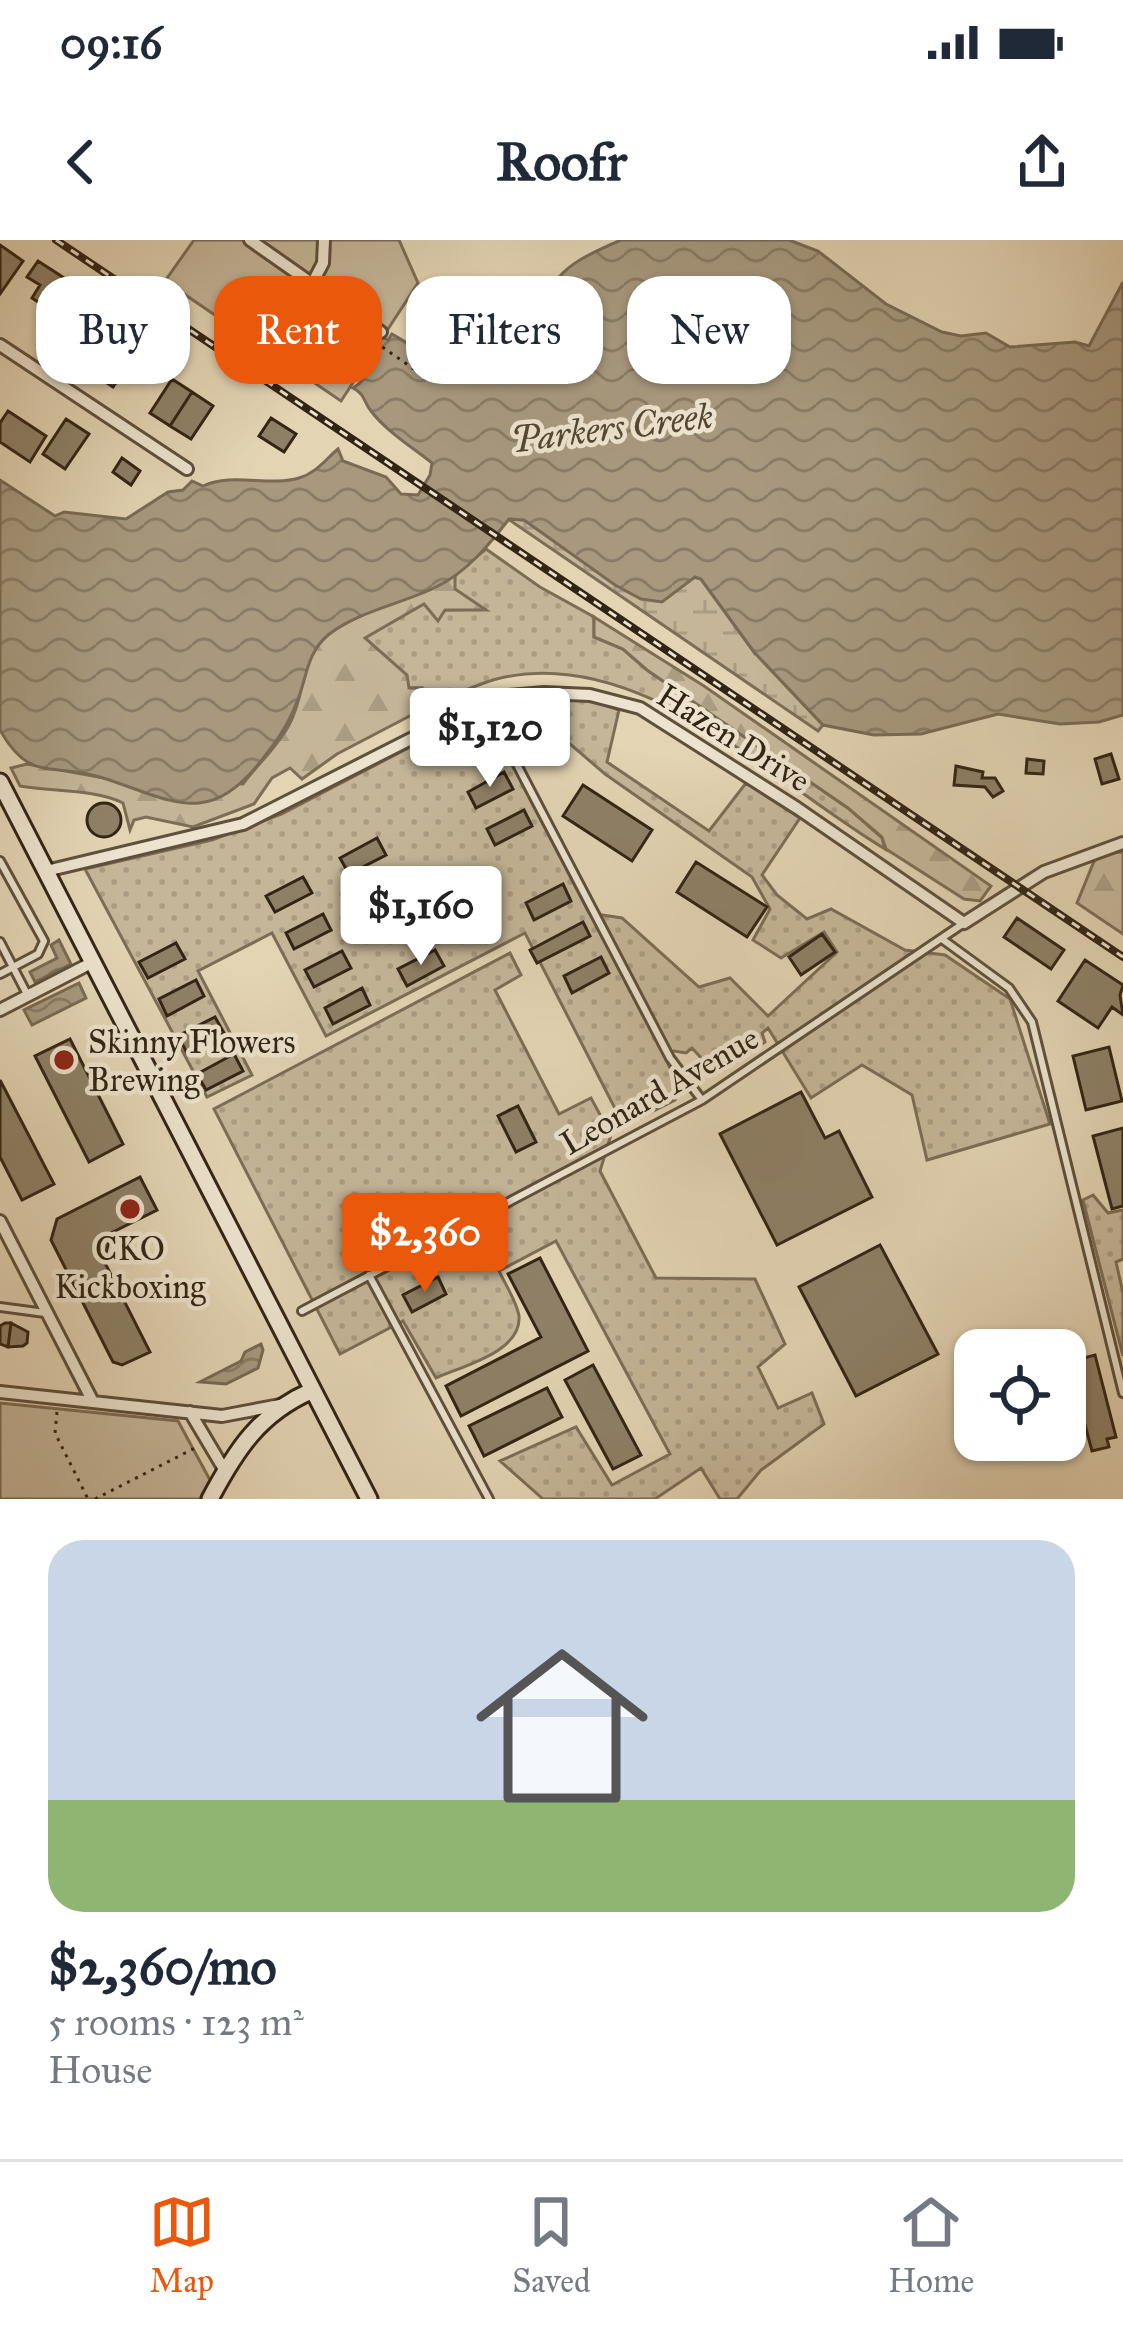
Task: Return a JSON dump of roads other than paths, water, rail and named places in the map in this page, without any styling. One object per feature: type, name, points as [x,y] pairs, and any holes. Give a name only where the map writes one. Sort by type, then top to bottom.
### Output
[{"type":"main road","points":[[0,782],[368,1499]]},
{"type":"main road","points":[[210,1499],[246,1437],[280,1405],[311,1390]]},
{"type":"street","points":[[250,240],[303,276]]},
{"type":"street","points":[[316,276],[323,263],[324,240]]},
{"type":"street","points":[[0,345],[187,469]]},
{"type":"street","name":"Hazen Drive","points":[[46,871],[243,824],[489,702],[508,696],[572,693],[615,700],[662,720],[964,923]]},
{"type":"street","points":[[964,923],[1044,872],[1123,843]]},
{"type":"street","points":[[0,1010],[93,962]]},
{"type":"street","points":[[0,1221],[93,1402]]},
{"type":"street","points":[[0,1392],[233,1415],[280,1405]]},
{"type":"street","points":[[190,1412],[225,1471]]},
{"type":"lane","points":[[513,758],[670,1058],[702,1100]]},
{"type":"lane","points":[[0,860],[44,941],[38,954],[0,974]]},
{"type":"lane","name":"Leonard Avenue","points":[[302,1311],[702,1100],[964,923]]},
{"type":"lane","points":[[941,939],[1009,988],[1032,1022],[1123,1393]]},
{"type":"lane","points":[[0,942],[28,996]]},
{"type":"lane","points":[[369,1275],[489,1499]]},
{"type":"lane","points":[[0,1307],[48,1313]]},
{"type":"water","name":"Parkers Creek","points":[[621,240],[789,240],[818,251],[886,304],[942,332],[986,333],[1010,347],[1075,342],[1089,346],[1123,282],[1123,715],[1060,724],[998,714],[921,734],[874,735],[823,725],[754,652],[701,579],[695,577],[662,602],[641,599],[524,520],[509,519],[476,558],[447,581],[328,635],[312,657],[287,724],[261,761],[223,796],[205,802],[168,800],[100,777],[42,768],[11,747],[0,730],[0,480],[55,516],[64,512],[126,519],[192,481],[203,486],[226,480],[299,478],[338,449],[343,461],[386,477],[401,494],[418,495],[432,463],[384,425],[353,388],[382,384],[382,337],[388,340],[392,334],[406,342],[406,384],[603,384],[603,276],[560,276]]},
{"type":"water","points":[[59,940],[71,964],[35,982],[30,972],[57,958],[51,945]]},
{"type":"water","points":[[79,983],[86,998],[32,1025],[24,1010]]},
{"type":"water","points":[[261,1344],[258,1368],[226,1384],[200,1382],[241,1361],[245,1352]]},
{"type":"railway","points":[[56,240],[1123,957]]},
{"type":"place","name":"Skinny Flowers Brewing","points":[[64,1060]]},
{"type":"place","name":"CKO Kickboxing","points":[[130,1209]]}]
